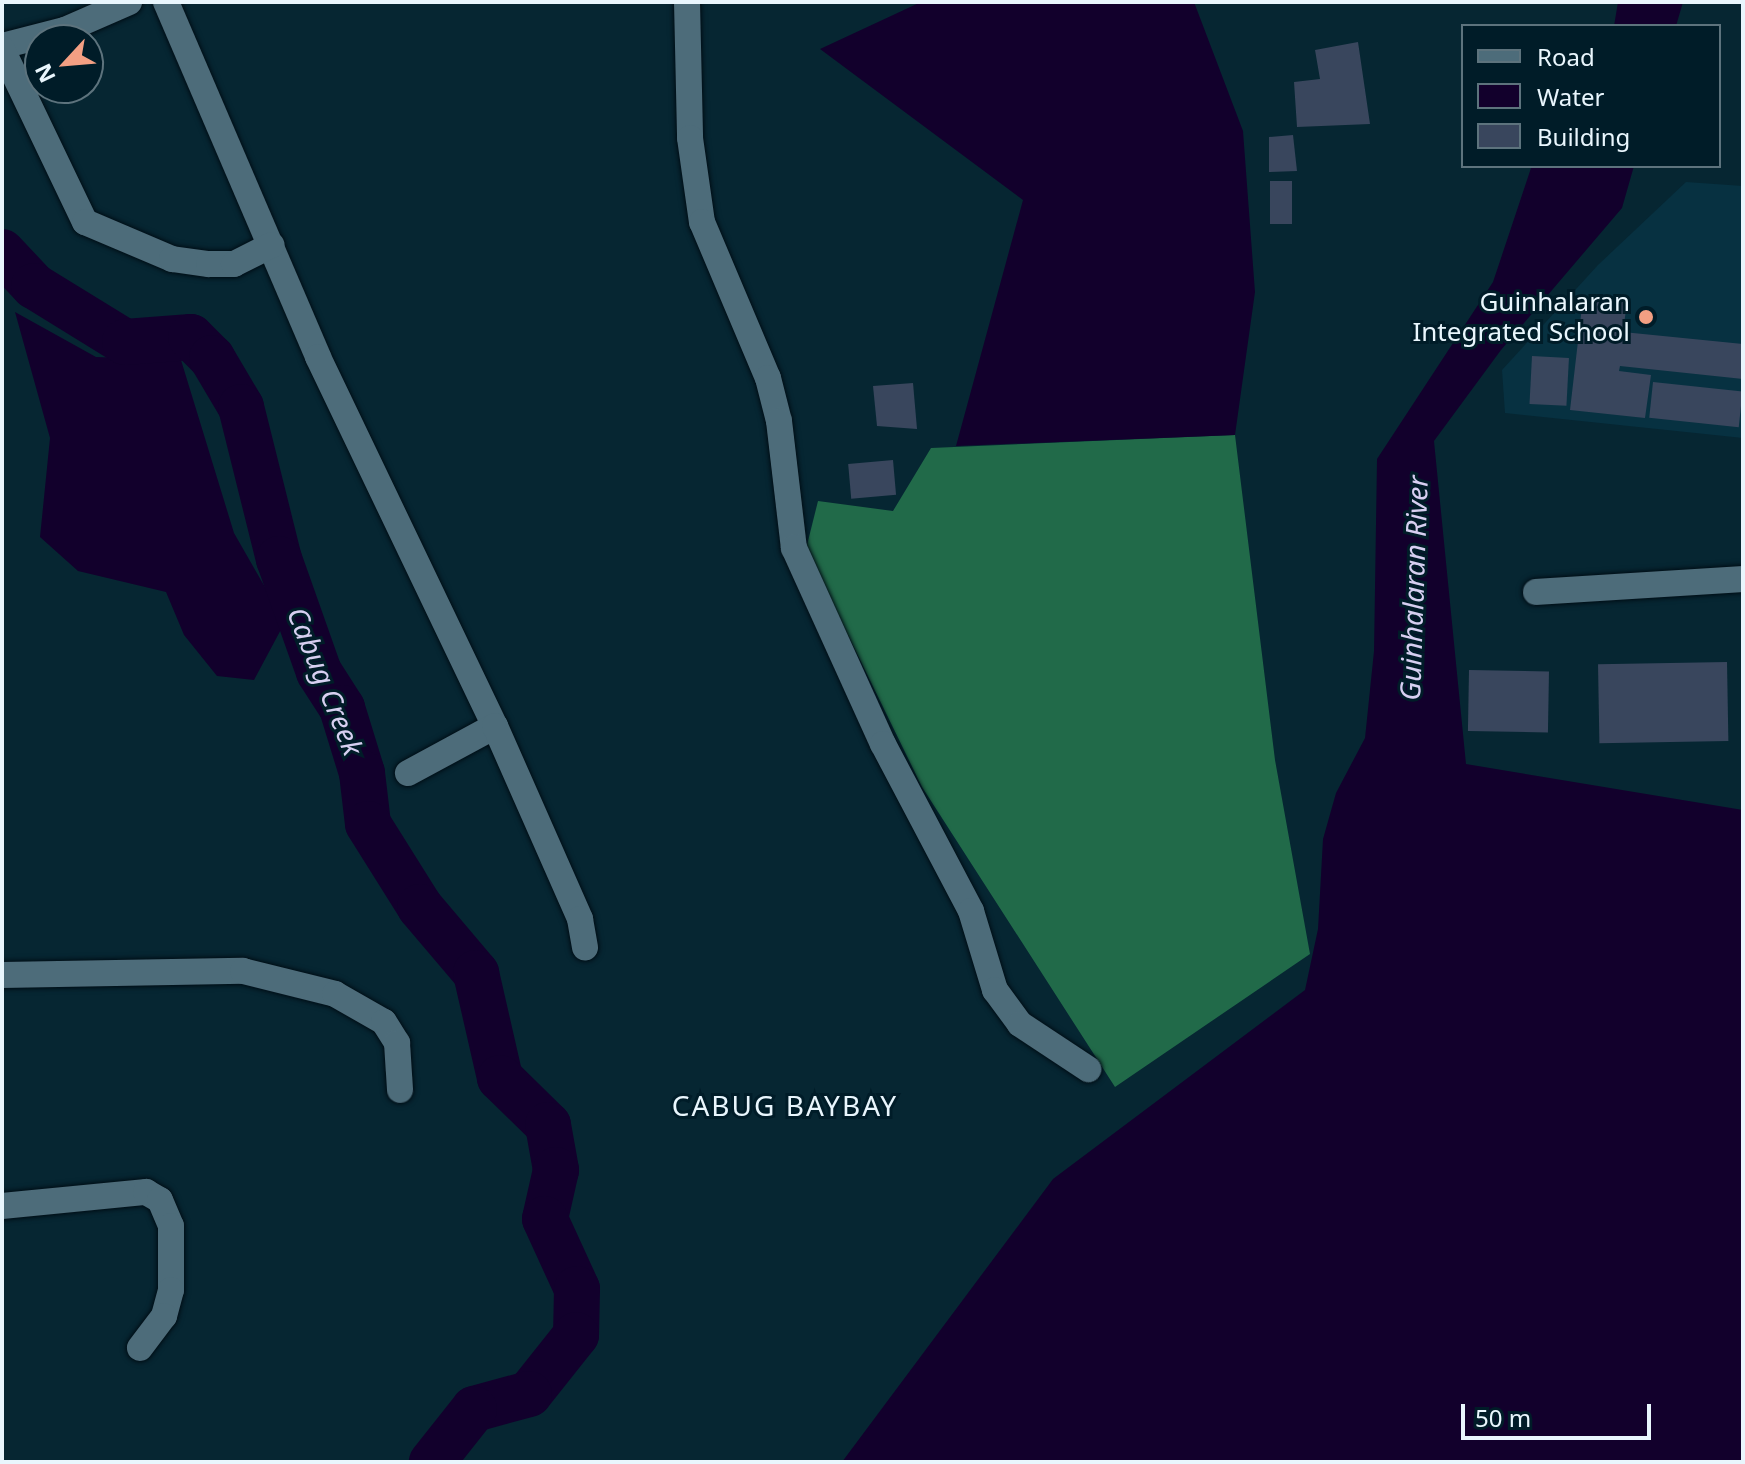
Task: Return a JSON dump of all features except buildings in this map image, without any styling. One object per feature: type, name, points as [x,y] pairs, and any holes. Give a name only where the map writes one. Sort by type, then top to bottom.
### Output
[{"type":"street","points":[[129,2],[65,30],[2,48],[85,222],[148,251],[209,264],[234,264],[272,245]]},
{"type":"street","points":[[166,2],[318,357],[495,726],[580,919],[585,948]]},
{"type":"street","points":[[687,2],[690,138],[702,222],[768,378],[779,421],[794,548],[883,744],[971,911],[995,990],[1020,1024],[1088,1069]]},
{"type":"street","points":[[1536,592],[1743,579]]},
{"type":"street","points":[[408,773],[495,726]]},
{"type":"street","points":[[2,975],[243,971],[335,994],[384,1022],[397,1043],[400,1090]]},
{"type":"street","points":[[2,1206],[146,1192],[160,1200],[171,1226],[171,1290],[164,1316],[140,1348]]},
{"type":"shaded area","name":"Guinhalaran Integrated School","points":[[1686,182],[1743,186],[1743,438],[1505,413],[1502,370],[1598,265]]},
{"type":"green space","points":[[1235,435],[1275,760],[1310,954],[1115,1087],[922,787],[806,549],[818,501],[893,511],[931,448]]},
{"type":"water","points":[[921,2],[1194,2],[1243,131],[1255,292],[1235,435],[956,446],[1023,200],[820,49]]},
{"type":"water","points":[[1618,2],[1683,2],[1677,24],[1614,24]]},
{"type":"water","name":"Guinhalaran River","points":[[1531,168],[1633,168],[1622,208],[1501,350],[1434,441],[1466,764],[1743,810],[1743,1462],[842,1462],[1053,1179],[1305,990],[1318,929],[1323,839],[1336,793],[1365,738],[1374,651],[1377,459],[1493,282]]},
{"type":"water","points":[[15,312],[96,357],[181,360],[234,533],[285,622],[254,680],[217,676],[184,635],[166,592],[78,571],[40,537],[50,438]]},
{"type":"waterway","name":"Cabug Creek","points":[[2,252],[34,286],[125,342],[191,337],[212,358],[241,407],[279,559],[319,672],[342,708],[362,773],[368,824],[420,907],[476,973],[500,1078],[548,1125],[556,1170],[545,1219],[577,1289],[576,1335],[529,1394],[474,1409],[432,1462]]},
{"type":"place","name":"Guinhalaran Integrated School","points":[[1646,317]]},
{"type":"district","name":"CABUG BAYBAY","points":[[785,1105]]}]
